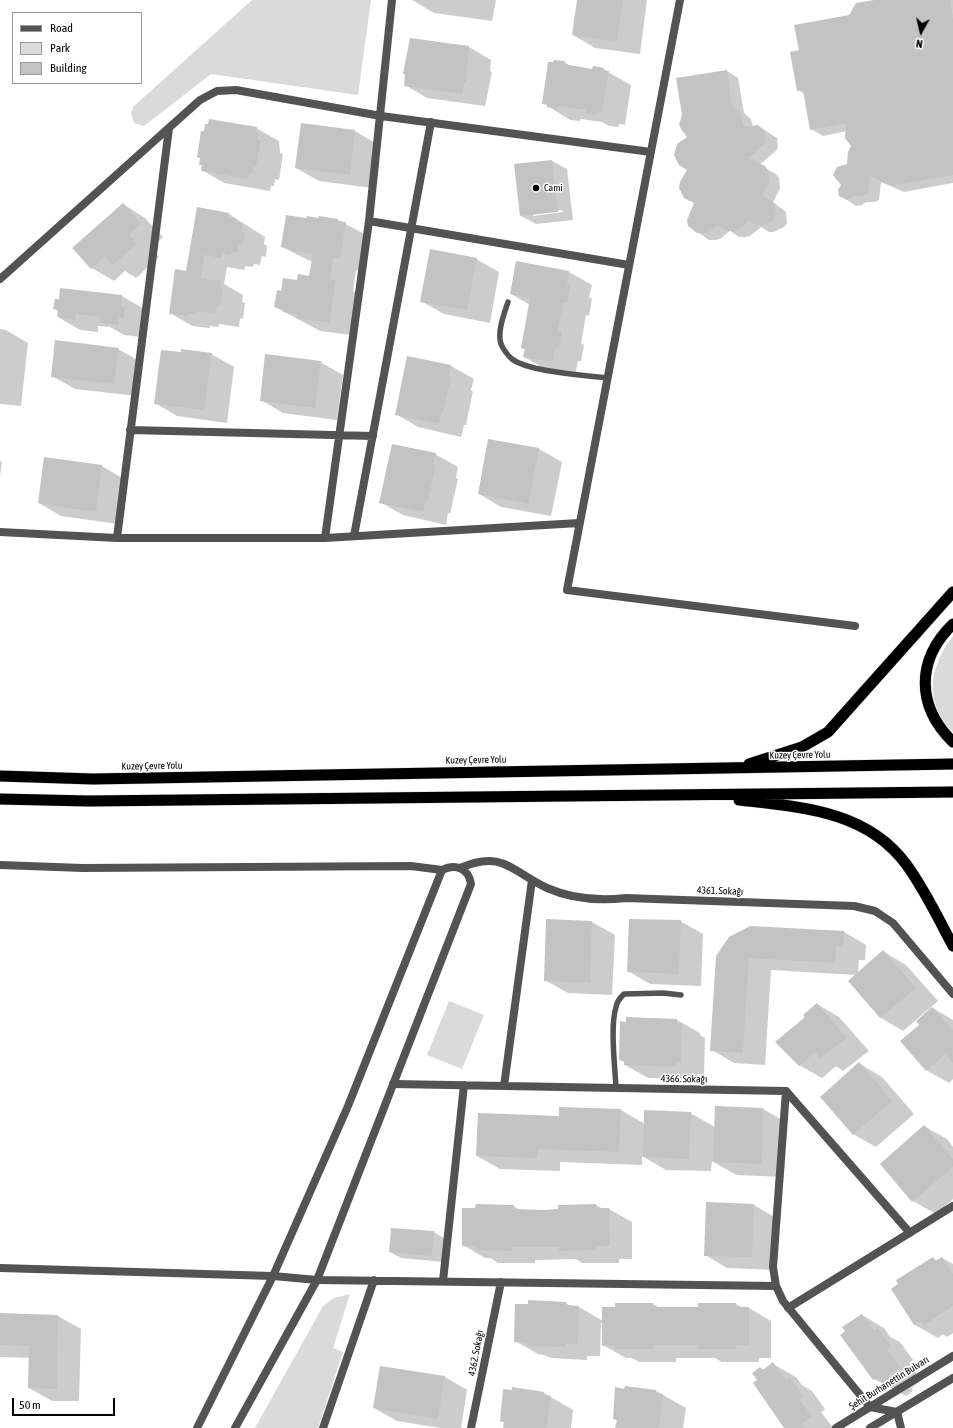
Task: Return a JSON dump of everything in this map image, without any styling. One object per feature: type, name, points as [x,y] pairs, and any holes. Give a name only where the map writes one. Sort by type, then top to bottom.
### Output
[{"type":"highway","points":[[736,768],[802,747],[828,732],[953,592]]},
{"type":"highway","points":[[953,624],[933,650],[928,663],[925,684],[926,695],[932,716],[940,729],[953,742]]},
{"type":"highway","name":"Kuzey Çevre Yolu","points":[[0,776],[93,779],[953,764]]},
{"type":"highway","points":[[0,799],[88,801],[953,792]]},
{"type":"highway","points":[[694,795],[820,811],[844,818],[860,826],[886,844],[905,863],[922,887],[953,946]]},
{"type":"street","points":[[325,538],[369,221],[392,0]]},
{"type":"street","points":[[680,0],[567,590],[855,626]]},
{"type":"street","points":[[0,279],[200,100],[217,91],[226,90],[381,116],[650,152]]},
{"type":"street","points":[[354,536],[431,122]]},
{"type":"street","points":[[117,538],[169,128]]},
{"type":"street","points":[[369,221],[629,265]]},
{"type":"street","points":[[130,430],[373,436]]},
{"type":"street","points":[[0,532],[117,538],[325,538],[579,524]]},
{"type":"street","name":"4361. Sokağı","points":[[0,865],[83,868],[411,866],[442,870],[454,866],[460,868],[478,861],[498,862],[517,869],[532,880],[562,894],[594,900],[626,898],[846,905],[864,908],[880,914],[893,923],[953,994]]},
{"type":"street","points":[[235,1428],[317,1280],[471,884],[468,874],[460,868]]},
{"type":"street","points":[[197,1428],[273,1276],[348,1106],[442,870]]},
{"type":"street","points":[[504,1086],[532,880]]},
{"type":"street","name":"4366. Sokağı","points":[[393,1084],[786,1091]]},
{"type":"street","points":[[443,1281],[464,1086]]},
{"type":"street","points":[[786,1091],[910,1233]]},
{"type":"street","points":[[786,1091],[773,1267],[776,1286],[788,1308],[870,1407],[897,1412]]},
{"type":"street","points":[[788,1308],[953,1206]]},
{"type":"street","points":[[0,1268],[273,1276],[317,1280],[776,1286]]},
{"type":"street","points":[[323,1428],[374,1280]]},
{"type":"street","name":"4362. Sokağı","points":[[471,1428],[501,1282]]},
{"type":"street","name":"Şehit Burhanettin Bulvarı","points":[[836,1428],[953,1356]]},
{"type":"street","points":[[870,1428],[953,1378]]},
{"type":"street","points":[[897,1412],[901,1428]]},
{"type":"lane","points":[[508,302],[502,324],[501,343],[510,358],[525,365],[607,378]]},
{"type":"lane","points":[[616,1088],[614,1036],[615,1008],[618,1000],[624,994],[663,993],[681,995]]},
{"type":"green space","points":[[252,0],[371,0],[358,95],[211,74],[144,126],[134,123],[131,113],[134,106]]},
{"type":"green space","points":[[953,636],[953,732],[943,721],[937,709],[933,697],[933,685],[939,660]]},
{"type":"green space","points":[[449,1001],[484,1015],[462,1069],[427,1055]]},
{"type":"green space","points":[[350,1294],[333,1348],[343,1352],[318,1428],[255,1428],[323,1306],[334,1298]]},
{"type":"building","points":[[577,0],[623,0],[617,42],[572,35]]},
{"type":"building","points":[[874,0],[950,0],[953,19],[953,175],[892,186],[870,176],[868,193],[863,196],[854,196],[847,200],[839,196],[838,190],[841,185],[833,175],[837,167],[847,164],[848,152],[851,146],[845,138],[846,123],[810,130],[803,90],[797,91],[790,52],[799,50],[794,25],[849,15],[856,3]]},
{"type":"building","points":[[410,38],[469,46],[466,82],[464,82],[463,94],[404,86],[405,74],[403,74]]},
{"type":"building","points":[[554,60],[565,61],[564,64],[592,69],[593,66],[604,68],[603,70],[609,71],[602,113],[597,112],[596,115],[585,113],[586,110],[558,106],[558,109],[547,107],[547,104],[542,104],[548,62],[553,62]]},
{"type":"building","points":[[727,70],[732,106],[740,112],[744,127],[758,125],[765,131],[766,140],[764,144],[749,158],[765,166],[768,171],[769,182],[762,195],[771,200],[775,205],[776,216],[773,221],[763,226],[749,221],[738,230],[727,231],[718,225],[708,233],[697,233],[688,226],[687,220],[694,203],[684,198],[679,188],[680,182],[687,170],[679,165],[674,155],[677,144],[687,137],[679,124],[682,115],[676,78]]},
{"type":"building","points":[[209,119],[257,127],[256,132],[259,133],[257,140],[261,140],[256,167],[253,167],[252,174],[249,173],[248,179],[201,171],[202,165],[199,165],[200,158],[197,157],[201,131],[204,131],[205,124],[208,124]]},
{"type":"building","points":[[301,123],[355,130],[350,175],[295,168]]},
{"type":"building","name":"Cami","points":[[552,160],[558,212],[520,216],[514,164]]},
{"type":"building","points":[[123,203],[141,224],[129,235],[137,244],[113,265],[105,256],[91,269],[72,248]]},
{"type":"building","points":[[197,207],[229,213],[228,217],[237,219],[236,222],[243,223],[241,232],[245,232],[243,245],[239,244],[238,253],[231,252],[231,255],[222,253],[221,258],[204,255],[201,278],[221,281],[220,289],[223,289],[220,306],[217,306],[216,314],[197,311],[196,315],[188,314],[188,316],[169,314],[175,269],[186,271]]},
{"type":"building","points":[[286,215],[306,218],[307,216],[318,218],[319,216],[346,222],[340,259],[333,258],[330,280],[336,280],[329,323],[297,318],[297,314],[283,312],[284,309],[274,307],[277,290],[281,291],[283,278],[297,280],[298,274],[309,276],[313,254],[291,251],[291,249],[281,247]]},
{"type":"building","points":[[430,249],[477,258],[467,310],[420,302]]},
{"type":"building","points":[[516,261],[569,271],[567,285],[570,285],[567,303],[563,303],[558,330],[562,331],[559,349],[555,348],[553,362],[523,357],[525,349],[521,348],[530,298],[510,294]]},
{"type":"building","points":[[60,288],[122,295],[121,307],[125,307],[124,318],[119,317],[119,325],[100,323],[101,317],[76,314],[75,320],[57,317],[58,310],[53,309],[55,299],[59,299]]},
{"type":"building","points":[[55,340],[119,348],[114,384],[51,377]]},
{"type":"building","points":[[181,349],[212,353],[204,410],[154,404],[161,350],[181,352]]},
{"type":"building","points":[[265,354],[321,361],[315,408],[260,401]]},
{"type":"building","points":[[407,356],[451,365],[449,377],[451,377],[439,424],[395,415]]},
{"type":"building","points":[[488,439],[539,448],[529,504],[478,494]]},
{"type":"building","points":[[392,444],[436,453],[433,465],[436,465],[428,501],[426,501],[423,512],[379,503]]},
{"type":"building","points":[[44,457],[102,465],[96,512],[38,503]]},
{"type":"building","points":[[546,919],[592,921],[590,983],[544,981]]},
{"type":"building","points":[[629,919],[681,920],[679,974],[627,972]]},
{"type":"building","points":[[750,926],[844,931],[843,947],[836,947],[835,963],[749,958],[743,1053],[710,1051],[716,956],[729,937]]},
{"type":"building","points":[[883,950],[916,988],[880,1018],[848,981]]},
{"type":"building","points":[[817,1003],[847,1038],[820,1058],[815,1052],[799,1066],[775,1042],[805,1017],[803,1015]]},
{"type":"building","points":[[932,1007],[953,1030],[953,1063],[945,1054],[926,1071],[900,1041],[919,1025],[916,1021]]},
{"type":"building","points":[[626,1017],[677,1019],[677,1023],[682,1023],[681,1062],[676,1062],[676,1067],[624,1065],[624,1060],[619,1060],[620,1021],[626,1022]]},
{"type":"building","points":[[859,1062],[892,1101],[853,1135],[820,1097]]},
{"type":"building","points":[[715,1106],[763,1108],[762,1164],[713,1162]]},
{"type":"building","points":[[559,1107],[621,1109],[619,1152],[538,1149],[537,1158],[476,1156],[478,1113],[559,1116]]},
{"type":"building","points":[[644,1110],[691,1112],[689,1159],[643,1157]]},
{"type":"building","points":[[924,1125],[953,1159],[953,1167],[912,1202],[880,1164]]},
{"type":"building","points":[[706,1202],[754,1204],[752,1257],[704,1256]]},
{"type":"building","points":[[476,1204],[514,1205],[513,1209],[546,1210],[558,1209],[558,1205],[596,1204],[596,1208],[609,1208],[610,1246],[597,1246],[597,1250],[559,1251],[559,1247],[512,1247],[512,1251],[475,1250],[475,1246],[462,1246],[462,1208],[475,1208]]},
{"type":"building","points":[[391,1228],[434,1231],[432,1256],[389,1252]]},
{"type":"building","points":[[933,1257],[935,1261],[942,1257],[953,1274],[953,1306],[924,1325],[921,1321],[914,1325],[891,1289],[898,1284],[896,1280]]},
{"type":"building","points":[[528,1300],[566,1302],[566,1305],[579,1306],[578,1344],[565,1344],[565,1347],[527,1346],[527,1342],[514,1342],[515,1304],[528,1304]]},
{"type":"building","points":[[615,1303],[653,1303],[653,1307],[698,1307],[698,1303],[736,1303],[736,1307],[749,1307],[749,1345],[736,1345],[736,1349],[698,1349],[698,1345],[653,1345],[653,1349],[615,1349],[615,1345],[602,1346],[602,1307],[615,1307]]},
{"type":"building","points":[[0,1313],[58,1315],[57,1389],[28,1388],[29,1346],[0,1345]]},
{"type":"building","points":[[862,1314],[874,1331],[878,1328],[891,1347],[887,1350],[900,1367],[889,1375],[891,1378],[883,1384],[878,1377],[873,1380],[840,1335],[845,1331],[842,1327]]},
{"type":"building","points":[[773,1362],[786,1380],[790,1377],[803,1396],[799,1399],[812,1416],[801,1424],[805,1428],[784,1428],[753,1383],[757,1380],[752,1373],[760,1367],[763,1370]]},
{"type":"building","points":[[380,1366],[445,1376],[438,1419],[373,1408]]},
{"type":"building","points":[[625,1386],[656,1390],[656,1393],[663,1394],[659,1428],[615,1428],[617,1420],[613,1419],[615,1387],[624,1389]]},
{"type":"building","points":[[512,1387],[544,1392],[544,1395],[551,1396],[546,1428],[503,1428],[504,1422],[500,1421],[503,1389],[512,1390]]},
{"type":"place","name":"Cami","points":[[536,188]]}]
